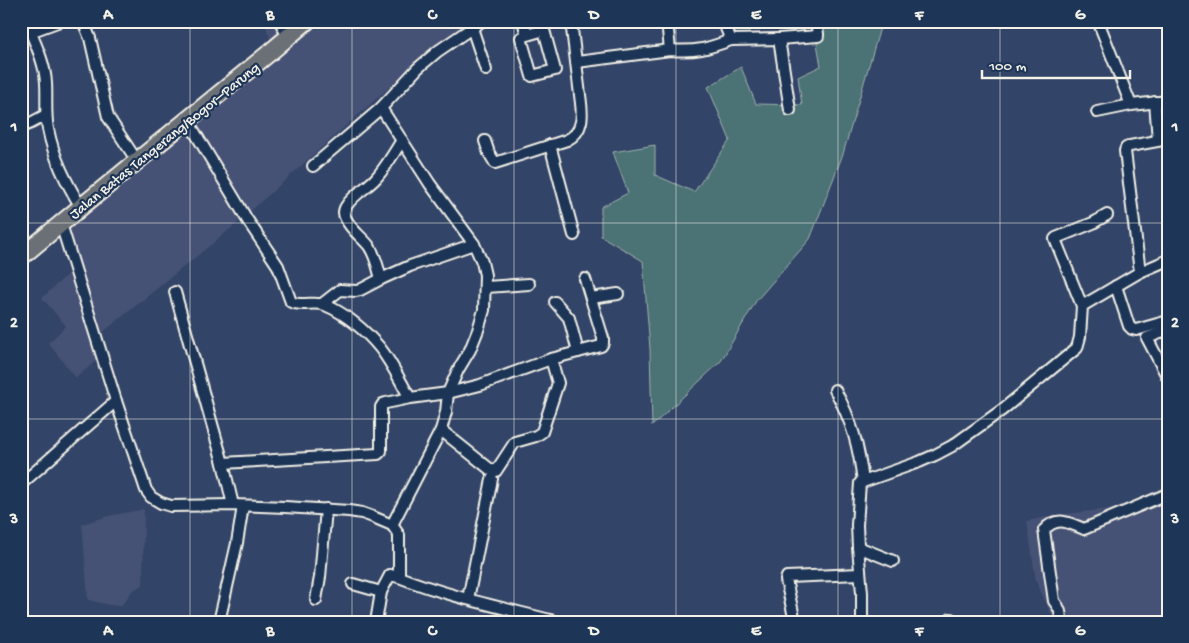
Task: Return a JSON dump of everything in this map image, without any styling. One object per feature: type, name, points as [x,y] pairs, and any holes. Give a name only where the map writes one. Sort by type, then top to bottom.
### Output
[{"type":"main road","name":"Jalan Batas Tangerang/Bogor–Parung","points":[[21,258],[307,21]]},
{"type":"street","points":[[26,21],[45,72],[46,115],[52,147],[64,179],[81,207]]},
{"type":"street","points":[[30,32],[60,21]]},
{"type":"street","points":[[83,21],[90,38],[108,117],[137,161]]},
{"type":"street","points":[[280,21],[288,37]]},
{"type":"street","points":[[313,166],[381,108],[418,68],[438,51],[482,21]]},
{"type":"street","points":[[523,21],[527,35]]},
{"type":"street","points":[[485,141],[495,163],[573,137],[580,124],[582,113],[571,21]]},
{"type":"street","points":[[667,21],[670,50]]},
{"type":"street","points":[[723,21],[731,40]]},
{"type":"street","points":[[577,62],[670,50],[692,52],[731,40],[818,36],[816,21]]},
{"type":"street","points":[[1098,21],[1132,105]]},
{"type":"street","points":[[537,26],[544,30],[556,68],[554,71],[532,76],[521,39],[537,26]]},
{"type":"street","points":[[472,28],[486,70]]},
{"type":"street","points":[[778,39],[790,110]]},
{"type":"street","points":[[1097,112],[1132,105],[1168,101]]},
{"type":"street","points":[[1140,272],[1125,151],[1130,146],[1163,140],[1156,102]]},
{"type":"street","points":[[381,108],[430,184],[474,244],[486,274],[484,310],[470,350],[458,370],[448,393],[446,412],[441,430],[392,525]]},
{"type":"street","points":[[21,127],[46,115]]},
{"type":"street","points":[[188,121],[248,221],[278,266],[291,302],[296,304],[322,304],[342,312],[380,348],[410,398]]},
{"type":"street","points":[[381,279],[374,255],[369,246],[351,227],[345,218],[344,211],[350,201],[377,177],[402,140]]},
{"type":"street","points":[[550,145],[574,235]]},
{"type":"street","points":[[862,622],[857,525],[859,484],[935,455],[952,446],[1002,410],[1077,348],[1080,337],[1082,306],[1055,239],[1093,223],[1106,215]]},
{"type":"street","points":[[61,224],[116,401],[146,490],[151,497],[171,506],[238,505],[326,509],[362,513],[392,525],[399,534],[399,578]]},
{"type":"street","points":[[322,304],[340,290],[360,290],[410,266],[474,244]]},
{"type":"street","points":[[1082,306],[1140,272],[1167,263]]},
{"type":"street","points":[[223,463],[378,454],[381,451],[381,407],[383,404],[448,393],[480,385],[551,358],[601,346],[604,338],[585,279]]},
{"type":"street","points":[[486,287],[529,284]]},
{"type":"street","points":[[1116,286],[1129,326],[1132,329],[1136,330],[1168,321]]},
{"type":"street","points":[[175,292],[223,463],[238,505],[237,543],[219,622]]},
{"type":"street","points":[[591,298],[618,294]]},
{"type":"street","points":[[555,302],[569,318],[578,352]]},
{"type":"street","points":[[1168,330],[1147,338],[1168,378]]},
{"type":"street","points":[[441,430],[491,470],[496,471],[515,442],[536,436],[542,432],[558,383],[551,358]]},
{"type":"street","points":[[835,390],[846,409],[855,436],[863,482]]},
{"type":"street","points":[[21,484],[116,401]]},
{"type":"street","points":[[468,599],[492,479]]},
{"type":"street","points":[[1061,622],[1059,607],[1054,602],[1045,528],[1050,524],[1064,521],[1084,529],[1168,495]]},
{"type":"street","points":[[316,600],[326,509]]},
{"type":"street","points":[[858,547],[893,561]]},
{"type":"street","points":[[795,622],[786,580],[787,577],[860,574]]},
{"type":"street","points":[[376,622],[381,592],[390,575],[434,590],[558,622]]},
{"type":"street","points":[[353,584],[381,592]]},
{"type":"shaded area","points":[[264,21],[471,21],[422,58],[234,226],[96,338],[104,354],[76,378],[48,343],[66,326],[42,298],[72,270],[59,232],[274,51]]},
{"type":"shaded area","points":[[1168,499],[1168,622],[1058,622],[1050,612],[1036,581],[1027,521],[1056,515],[1152,504]]},
{"type":"shaded area","points":[[144,509],[143,585],[133,590],[121,606],[88,600],[82,524],[108,516]]},
{"type":"green space","points":[[813,21],[882,21],[843,154],[810,239],[756,301],[721,361],[652,426],[650,349],[643,261],[601,236],[601,207],[628,193],[613,152],[655,145],[655,175],[694,192],[730,140],[708,87],[741,67],[756,104],[802,105],[798,77],[821,66]]}]
